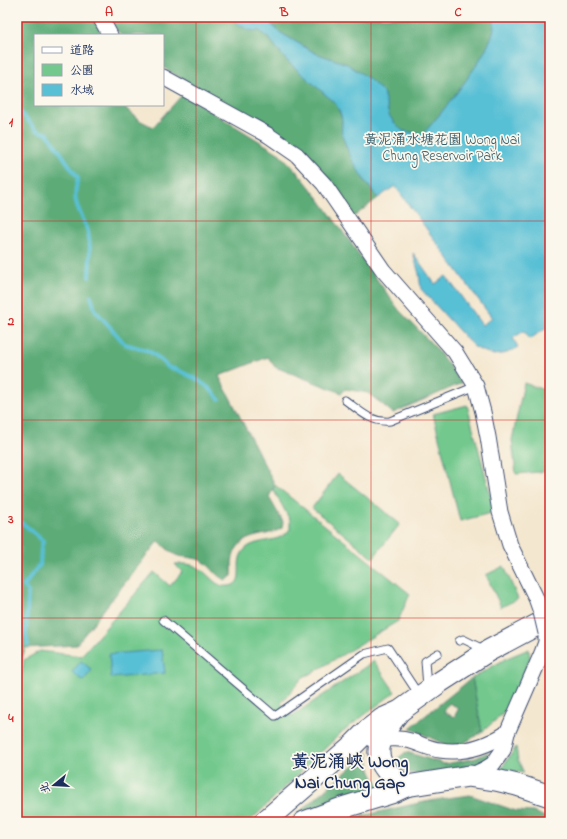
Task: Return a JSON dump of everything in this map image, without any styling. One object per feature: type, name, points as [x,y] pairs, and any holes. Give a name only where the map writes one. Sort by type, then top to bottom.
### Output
[{"type":"main road","points":[[264,822],[382,719],[400,711],[488,651],[547,630]]},
{"type":"main road","points":[[400,711],[381,740],[379,753],[382,764],[391,776],[406,786]]},
{"type":"main road","points":[[304,822],[406,786],[469,776],[517,785],[550,796]]},
{"type":"street","points":[[100,17],[109,34]]},
{"type":"street","points":[[164,78],[268,135],[297,155],[324,184],[383,270],[455,352],[483,412],[500,512],[510,545],[536,598],[547,630],[507,733],[503,750],[496,761],[486,769],[469,776]]},
{"type":"street","points":[[354,744],[394,738],[410,740],[439,750],[462,751],[485,745],[507,733]]},
{"type":"lane","points":[[345,400],[370,418],[384,422],[396,419],[472,387]]},
{"type":"lane","points":[[163,620],[275,716],[364,654],[388,648],[423,694]]},
{"type":"lane","points":[[459,641],[463,639],[488,651]]},
{"type":"lane","points":[[423,694],[426,661],[438,653]]},
{"type":"green space","points":[[17,17],[93,17],[103,34],[34,34],[34,106],[123,106],[139,120],[153,127],[183,94],[280,154],[301,176],[320,200],[399,310],[435,347],[462,383],[393,413],[368,393],[345,389],[342,393],[275,367],[268,357],[219,376],[275,485],[269,497],[283,522],[282,528],[268,534],[247,539],[241,543],[236,549],[233,557],[232,576],[226,580],[220,577],[201,560],[177,556],[158,541],[76,645],[25,648],[17,677]]},
{"type":"green space","points":[[107,17],[234,17],[238,24],[248,30],[260,31],[269,38],[286,60],[337,106],[342,119],[342,132],[364,180],[378,198],[351,219],[289,144],[164,68],[164,34],[120,34]]},
{"type":"green space","points":[[268,17],[492,17],[494,26],[492,37],[476,66],[453,98],[423,134],[403,131],[395,124],[389,115],[383,92],[347,64],[315,53],[281,33],[272,25]]},
{"type":"green space","points":[[524,383],[550,392],[550,471],[516,474],[512,440]]},
{"type":"green space","points":[[467,405],[495,512],[460,521],[433,414]]},
{"type":"green space","points":[[338,474],[400,524],[373,558],[312,508]]},
{"type":"green space","points":[[275,485],[410,594],[398,621],[314,672],[303,677],[281,703],[292,716],[374,661],[395,692],[342,732],[249,822],[17,822],[17,691],[19,689],[24,660],[40,651],[81,656],[154,572],[170,586],[182,572],[175,564],[189,564],[198,567],[221,586],[234,585],[237,582],[239,575],[239,562],[241,554],[249,546],[278,538],[287,533],[290,529],[290,520],[273,489]]},
{"type":"green space","points":[[504,566],[518,599],[501,607],[486,575]]},
{"type":"green space","points":[[529,649],[530,658],[508,709],[482,732],[472,678],[507,658]]},
{"type":"green space","points":[[472,678],[482,732],[461,745],[448,746],[410,728]],"holes":[[[449,703],[459,708],[454,717],[444,712]]]},
{"type":"green space","points":[[516,747],[518,760],[524,773],[501,769]]},
{"type":"green space","points":[[406,752],[445,764],[476,758],[488,752],[490,759],[483,764],[467,769],[416,774],[399,771],[393,764]]},
{"type":"green space","points":[[368,753],[371,773],[383,788],[288,822]]},
{"type":"green space","points":[[470,795],[516,811],[533,812],[550,819],[550,822],[339,822],[420,803]]},
{"type":"water","points":[[234,17],[255,20],[268,17],[272,25],[281,33],[315,53],[347,64],[368,78],[383,92],[389,115],[395,124],[403,131],[423,134],[476,66],[492,37],[494,23],[492,17],[550,17],[550,325],[530,339],[524,331],[513,338],[518,347],[507,353],[494,355],[473,346],[421,289],[419,274],[413,253],[435,284],[446,276],[482,325],[492,318],[395,186],[378,198],[367,183],[348,152],[342,134],[341,116],[334,102],[286,60],[269,38],[260,31],[248,30],[238,24]]},
{"type":"water","points":[[162,650],[165,673],[111,678],[109,654]]},
{"type":"water","points":[[81,661],[92,670],[83,681],[72,672]]},
{"type":"waterway","points":[[17,108],[36,130],[48,134],[78,178],[75,194],[77,205],[88,234],[90,253],[89,277]]},
{"type":"waterway","points":[[91,296],[95,310],[125,344],[149,351],[169,368],[176,369],[198,380],[209,388],[219,399]]},
{"type":"waterway","points":[[17,521],[25,525],[43,541],[40,565],[24,586],[28,592],[26,634],[28,645]]},
{"type":"district","name":"黃泥涌峽 Wong Nai Chung Gap","points":[[350,771]]},
{"type":"park label","name":"黃泥涌水塘花園 Wong Nai Chung Reservoir Park","points":[[442,148]]}]
